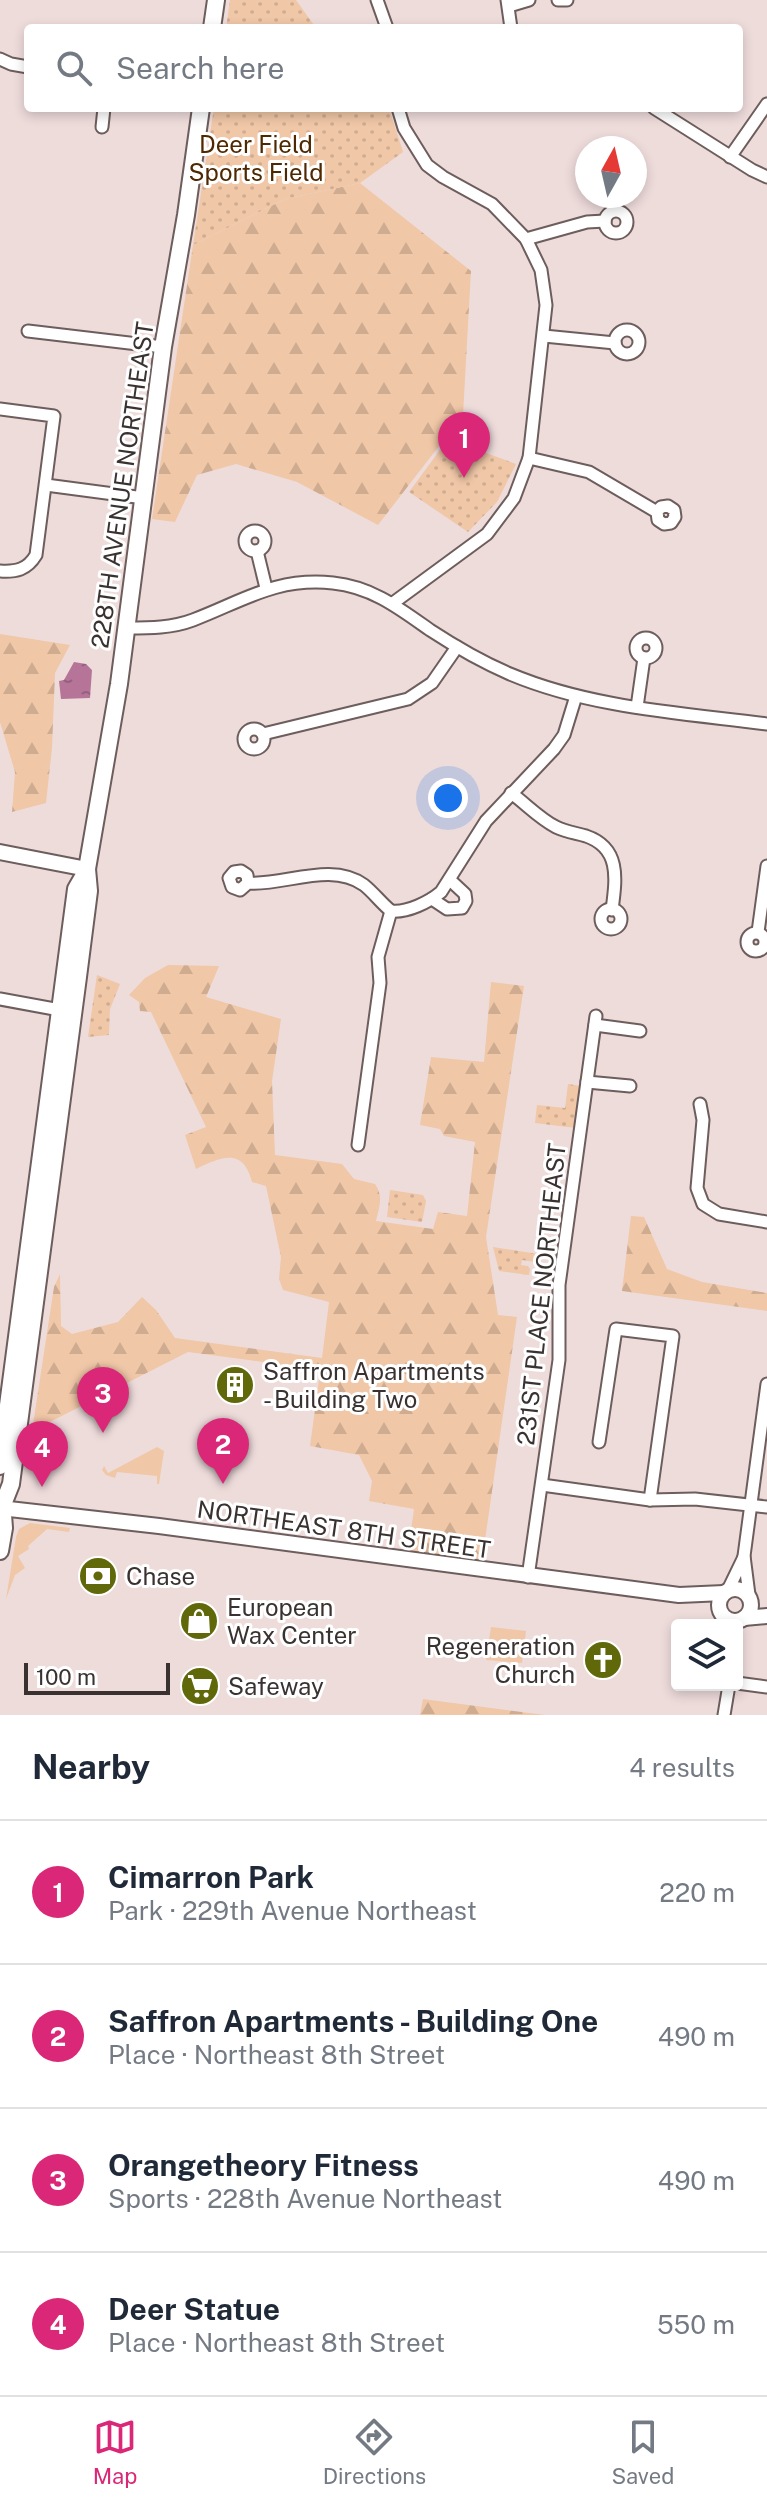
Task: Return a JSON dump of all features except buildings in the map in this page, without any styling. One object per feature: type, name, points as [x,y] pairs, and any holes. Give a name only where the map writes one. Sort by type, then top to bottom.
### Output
[{"type":"main road","points":[[213,24],[216,0]]},
{"type":"main road","name":"228TH AVENUE NORTHEAST","points":[[0,1551],[4,1528],[1,1505],[11,1484],[44,1252],[89,891],[87,869],[127,628],[163,347],[200,112]]},
{"type":"main road","name":"228TH AVENUE NORTHEAST","points":[[0,1466],[76,889],[87,869]]},
{"type":"main road","points":[[60,1010],[66,1002],[70,973],[80,964]]},
{"type":"main road","points":[[37,1184],[40,1194],[34,1239],[36,1246],[44,1252]]},
{"type":"street","points":[[377,0],[386,24]]},
{"type":"street","points":[[511,24],[508,3],[529,0]]},
{"type":"street","points":[[558,0],[567,0]]},
{"type":"street","points":[[0,59],[24,66]]},
{"type":"street","points":[[730,157],[767,104]]},
{"type":"street","points":[[102,127],[104,112]]},
{"type":"street","points":[[393,603],[487,534],[514,498],[529,458],[544,336],[545,287],[541,270],[526,239],[492,204],[427,165],[409,138],[399,112]]},
{"type":"street","points":[[660,112],[767,177]]},
{"type":"street","points":[[526,239],[587,222],[605,221]]},
{"type":"street","points":[[28,331],[163,347]]},
{"type":"street","points":[[544,336],[615,343]]},
{"type":"street","points":[[0,409],[54,416],[36,555],[25,568],[0,571]]},
{"type":"street","points":[[529,458],[589,472],[657,512]]},
{"type":"street","points":[[46,485],[144,498]]},
{"type":"street","points":[[257,551],[266,588]]},
{"type":"street","points":[[127,628],[156,628],[192,620],[266,588],[297,582],[337,583],[373,592],[457,647],[535,684],[576,696],[637,707],[767,724]]},
{"type":"street","points":[[263,734],[408,699],[432,683],[457,647]]},
{"type":"street","points":[[637,707],[644,658]]},
{"type":"street","points":[[248,883],[327,875],[347,877],[364,885],[391,911],[403,911],[432,899],[450,880],[476,835],[564,735],[576,696]]},
{"type":"street","points":[[511,793],[551,825],[586,836],[607,849],[614,858],[615,868],[612,910]]},
{"type":"street","points":[[0,852],[87,869]]},
{"type":"street","points":[[758,932],[767,866]]},
{"type":"street","points":[[432,899],[447,909],[462,908],[466,901],[465,894],[450,880]]},
{"type":"street","points":[[358,1145],[380,983],[378,957],[391,911]]},
{"type":"street","points":[[0,999],[60,1010]]},
{"type":"street","name":"231ST PLACE NORTHEAST","points":[[528,1577],[561,1344],[559,1285],[595,1021],[640,1031]]},
{"type":"street","points":[[587,1082],[630,1086]]},
{"type":"street","points":[[700,1104],[703,1120],[697,1188],[703,1204],[719,1214],[767,1222]]},
{"type":"street","points":[[599,1442],[616,1329],[673,1336],[650,1500]]},
{"type":"street","points":[[743,1619],[751,1610],[744,1556],[767,1384]]},
{"type":"street","points":[[542,1485],[650,1500],[695,1499],[767,1507]]},
{"type":"street","name":"NORTHEAST 8TH STREET","points":[[1,1505],[679,1595],[726,1591]]},
{"type":"street","points":[[722,1616],[726,1591],[744,1556]]},
{"type":"street","points":[[726,1591],[739,1589],[767,1606]]},
{"type":"street","name":"NORTHEAST 8TH STREET","points":[[679,1595],[722,1616]]},
{"type":"street","points":[[743,1622],[767,1616]]},
{"type":"street","points":[[743,1684],[767,1687]]},
{"type":"street","points":[[724,1715],[728,1691]]},
{"type":"green space","points":[[230,0],[296,0],[313,24],[227,24]]},
{"type":"green space","name":"Deer Field Sports Field","points":[[213,112],[390,112],[403,152],[360,183],[285,199],[193,245]]},
{"type":"green space","points":[[360,183],[471,271],[463,415],[378,525],[297,482],[236,464],[197,475],[175,522],[152,519],[193,245],[285,199]]},
{"type":"green space","points":[[448,439],[516,464],[497,502],[468,532],[409,492]]},
{"type":"green space","points":[[0,634],[70,645],[55,673],[46,803],[12,812],[15,772],[0,722]]},
{"type":"green space","points":[[168,965],[219,966],[206,997],[281,1019],[272,1081],[275,1155],[342,1164],[354,1179],[375,1184],[378,1189],[380,1198],[376,1221],[433,1229],[438,1212],[467,1216],[475,1142],[444,1136],[440,1129],[420,1125],[431,1057],[484,1062],[491,982],[524,986],[486,1237],[498,1315],[517,1317],[482,1561],[408,1552],[414,1509],[369,1501],[372,1481],[359,1455],[310,1446],[320,1373],[302,1367],[188,1352],[32,1431],[54,1287],[60,1274],[61,1326],[72,1334],[118,1322],[142,1297],[156,1310],[175,1338],[322,1358],[329,1302],[283,1290],[279,1279],[281,1257],[266,1186],[252,1182],[248,1171],[237,1159],[222,1159],[196,1169],[185,1135],[206,1127],[151,1012],[140,1011],[139,1002],[129,995],[145,978]]},
{"type":"green space","points":[[97,975],[120,984],[110,1009],[109,1035],[88,1037]]},
{"type":"green space","points":[[568,1084],[581,1086],[576,1128],[535,1123],[537,1105],[565,1108]]},
{"type":"green space","points":[[390,1190],[423,1195],[426,1201],[422,1222],[387,1217]]},
{"type":"green space","points":[[631,1216],[644,1217],[667,1269],[702,1282],[767,1293],[767,1311],[622,1291]]},
{"type":"green space","points":[[493,1247],[544,1255],[544,1259],[537,1258],[535,1262],[522,1260],[521,1265],[530,1269],[529,1275],[499,1271]]},
{"type":"green space","points":[[157,1447],[164,1451],[159,1484],[157,1476],[117,1472],[115,1478],[102,1470],[104,1466],[108,1473]]},
{"type":"green space","points":[[30,1523],[70,1528],[69,1532],[47,1529],[18,1556],[25,1568],[15,1575],[6,1599],[16,1537],[19,1529]]},
{"type":"green space","points":[[491,1627],[526,1631],[522,1663],[486,1660]]},
{"type":"green space","points":[[423,1699],[545,1715],[420,1715]]},
{"type":"water","points":[[74,662],[86,664],[92,670],[90,698],[61,699],[59,681],[64,680]]},
{"type":"place","name":"Cimarron Park","points":[[464,478]]},
{"type":"place","name":"Saffron Apartments - Building Two","points":[[235,1385]]},
{"type":"place","name":"Orangetheory Fitness","points":[[103,1433]]},
{"type":"place","name":"Saffron Apartments - Building One","points":[[223,1484]]},
{"type":"place","name":"Deer Statue","points":[[42,1487]]},
{"type":"place","name":"Chase","points":[[98,1576]]},
{"type":"place","name":"European Wax Center","points":[[199,1621]]},
{"type":"place","name":"Regeneration Church","points":[[603,1660]]},
{"type":"place","name":"Safeway","points":[[200,1686]]}]
